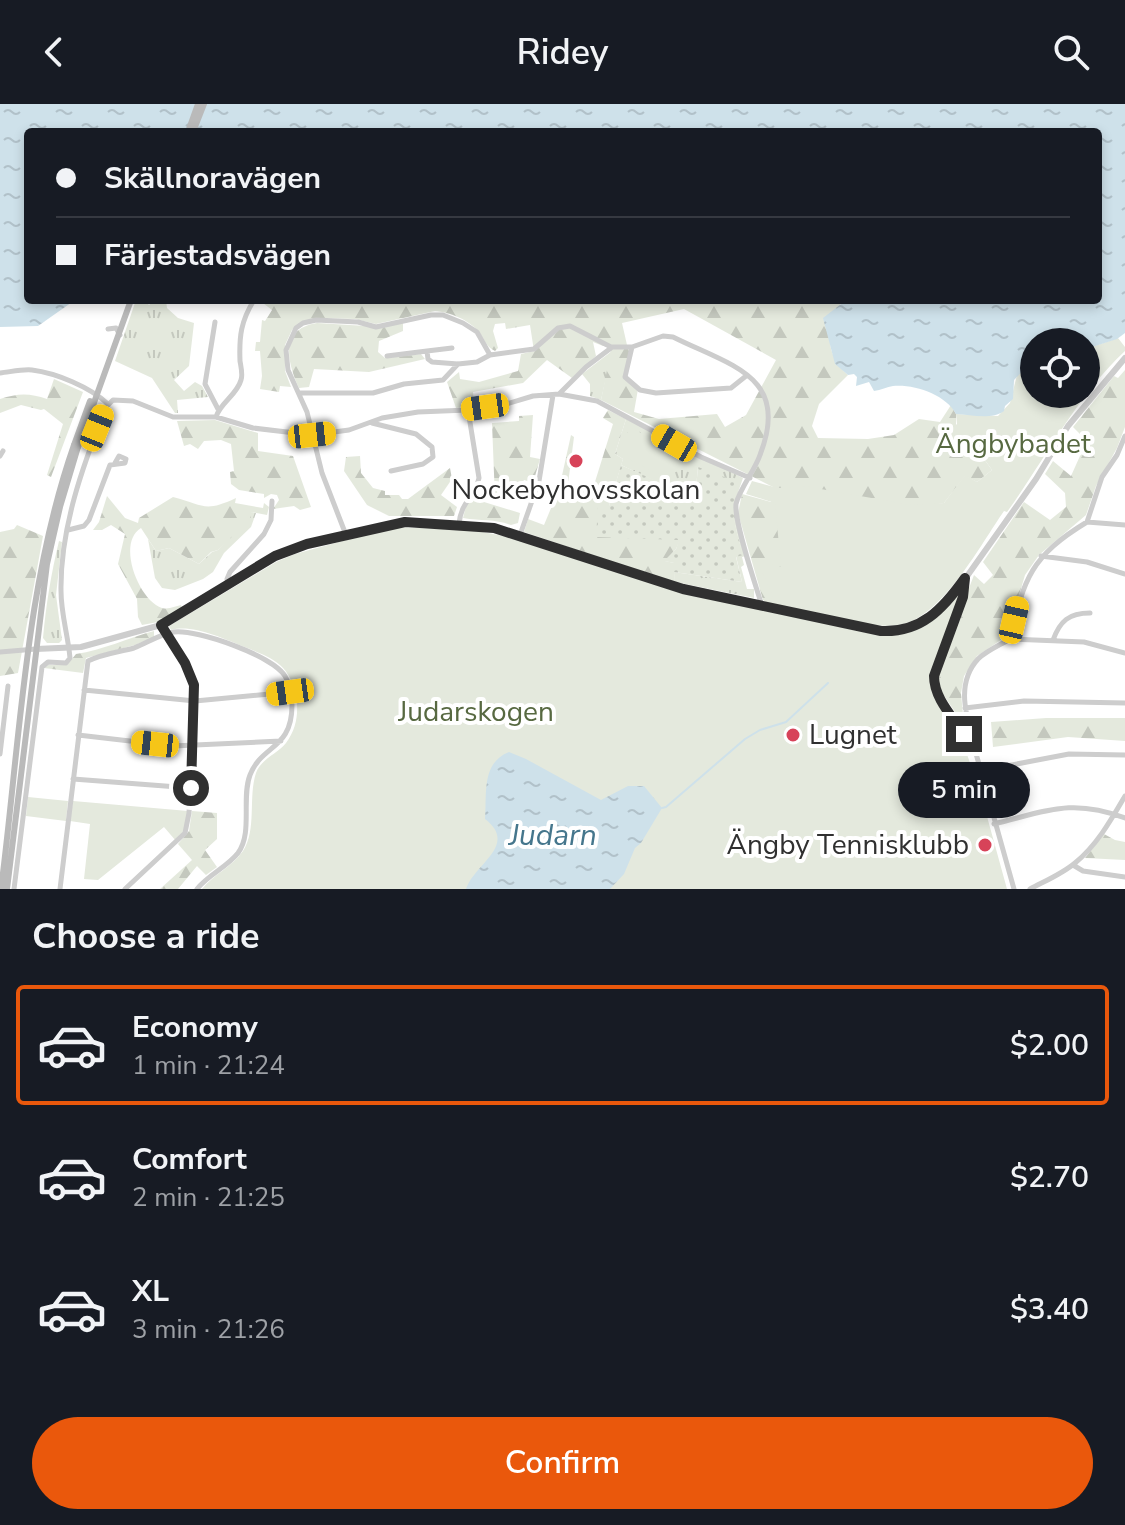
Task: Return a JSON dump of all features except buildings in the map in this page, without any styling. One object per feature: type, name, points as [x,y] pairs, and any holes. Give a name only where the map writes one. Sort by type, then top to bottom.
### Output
[{"type":"main road","points":[[192,128],[201,104]]},
{"type":"main road","points":[[4,889],[47,538],[76,446],[128,304]]},
{"type":"street","points":[[216,417],[218,409],[231,397],[242,379],[239,331],[252,304]]},
{"type":"street","points":[[346,535],[322,473],[307,412],[288,370],[286,350],[296,328],[316,320],[358,322],[376,327],[443,315],[477,332],[490,355]]},
{"type":"street","points":[[215,322],[205,384],[218,409]]},
{"type":"street","points":[[427,351],[428,359],[432,362],[477,362],[490,355],[534,349],[558,328],[570,326],[611,347],[632,347],[663,336],[673,337],[759,385],[767,397],[770,426],[750,478],[739,495],[736,512],[762,606]]},
{"type":"street","points":[[100,396],[120,336],[116,328],[108,329]]},
{"type":"street","points":[[520,535],[539,481],[556,395],[611,347]]},
{"type":"street","points":[[632,347],[625,377],[640,390],[656,393],[724,389],[747,376]]},
{"type":"street","points":[[387,356],[452,348]]},
{"type":"street","points":[[0,652],[89,646],[161,625],[275,556],[307,544],[405,522],[494,528],[649,579],[762,606],[870,630],[895,631],[913,627],[948,603],[1036,479],[1068,426],[1125,358]]},
{"type":"street","points":[[299,393],[373,393],[404,384],[443,380],[458,364]]},
{"type":"street","points":[[0,373],[30,369],[41,372],[100,396],[107,406]]},
{"type":"street","points":[[14,889],[44,663],[66,663],[70,658],[61,575],[76,486],[107,406],[120,399],[173,417],[216,417],[253,428],[312,435],[349,430],[382,418],[418,412],[468,410],[503,405],[533,396],[556,395],[597,401],[701,457],[750,478]]},
{"type":"street","points":[[459,524],[462,505],[478,485],[479,478],[468,410]]},
{"type":"street","points":[[371,423],[416,434],[432,447],[433,457],[428,462],[391,471]]},
{"type":"street","points":[[1087,522],[1102,477],[1125,436]]},
{"type":"street","points":[[68,530],[84,526],[89,520],[107,471],[115,463]]},
{"type":"street","points":[[228,584],[227,579],[233,568],[269,526],[272,501]]},
{"type":"street","points":[[1010,639],[1027,579],[1041,556],[1087,522],[1125,524]]},
{"type":"street","points":[[1041,556],[1087,562],[1125,574]]},
{"type":"street","points":[[965,578],[963,597],[937,664],[934,688],[975,750]]},
{"type":"street","points":[[1053,640],[1057,629],[1071,615],[1090,613]]},
{"type":"street","points":[[125,889],[185,833],[191,788],[195,701],[192,677],[161,625]]},
{"type":"street","points":[[60,889],[86,664],[89,659],[182,632],[266,661],[285,675],[290,692],[289,730],[250,775],[239,852],[197,889]]},
{"type":"street","points":[[1014,889],[965,708],[963,692],[968,674],[979,659],[1010,639],[1084,642],[1125,653]]},
{"type":"street","points":[[0,754],[8,686]]},
{"type":"street","points":[[84,690],[195,701],[290,692]]},
{"type":"street","points":[[965,708],[1024,701],[1125,703]]},
{"type":"street","points":[[78,735],[193,746],[281,741]]},
{"type":"street","points":[[980,771],[1069,754],[1125,755]]},
{"type":"street","points":[[73,779],[191,788]]},
{"type":"street","points":[[1030,889],[1073,865],[1097,840],[1125,796]]},
{"type":"street","points":[[994,824],[1076,806],[1091,807],[1125,818]]},
{"type":"street","points":[[1073,865],[1083,871],[1125,877]]},
{"type":"green space","points":[[135,304],[166,304],[178,318],[194,323],[189,366],[174,380],[184,391],[195,382],[202,386],[208,397],[177,400],[178,413],[175,413],[152,378],[115,361]]},
{"type":"green space","points":[[264,304],[840,304],[832,322],[830,341],[835,359],[848,375],[819,404],[812,426],[818,438],[868,439],[894,435],[919,419],[940,422],[951,405],[956,414],[956,437],[982,456],[992,470],[977,482],[965,476],[944,503],[927,506],[858,623],[763,600],[738,513],[742,494],[771,502],[773,487],[601,400],[612,345],[593,342],[596,356],[572,378],[547,360],[523,383],[473,392],[474,406],[456,408],[447,382],[459,372],[460,379],[479,382],[518,371],[521,354],[534,351],[530,325],[506,329],[505,323],[495,324],[493,331],[498,348],[495,351],[469,323],[435,311],[376,324],[355,319],[319,318],[302,322],[292,330],[285,345],[285,371],[291,387],[280,386],[279,392],[260,389],[260,351],[255,351],[256,342],[260,342],[262,320],[265,321],[272,310]],"holes":[[[684,309],[776,360],[746,415],[725,427],[717,414],[659,419],[634,412],[638,389],[625,376],[631,345],[627,345],[622,323]]]},
{"type":"green space","points":[[317,323],[366,326],[403,323],[403,331],[379,341],[378,352],[385,358],[421,354],[425,359],[369,372],[314,369],[309,387],[299,388],[289,358],[291,339],[305,326]]},
{"type":"green space","points":[[1118,338],[1125,351],[1100,377],[1100,344]]},
{"type":"green space","points":[[612,351],[601,400],[590,396],[590,384],[582,374]]},
{"type":"green space","points":[[1125,370],[1125,427],[1117,448],[1096,486],[1086,515],[1039,555],[1025,575],[1007,636],[977,656],[964,676],[961,693],[967,730],[937,685],[939,667],[974,575],[984,584],[993,575],[983,562],[1024,502],[1050,520],[1066,507],[1065,493],[1045,474],[1053,461],[1071,476],[1084,447],[1080,434],[1073,427],[1088,408],[1100,408],[1100,393],[1114,376],[1118,378]]},
{"type":"green space","name":"Ängbybadet","points":[[1020,372],[1020,408],[1076,408],[1007,512],[1004,511],[960,576],[932,607],[918,618],[889,626],[837,620],[770,603],[773,595],[756,559],[781,567],[775,503],[746,494],[752,481],[778,488],[804,486],[911,505],[944,503],[965,475],[977,482],[992,470],[982,456],[956,438],[951,429],[957,424],[956,414],[998,416],[1010,403]]},
{"type":"green space","points":[[54,379],[83,392],[51,477],[47,475],[63,424],[44,409],[21,405],[0,413],[0,399],[24,394],[47,399]]},
{"type":"green space","points":[[608,410],[626,419],[615,454],[623,459],[609,506],[680,540],[665,561],[674,563],[675,582],[648,576],[524,532],[528,519],[544,525],[559,489],[571,435],[574,437],[568,484],[594,485],[613,424],[603,418]]},
{"type":"green space","points":[[533,415],[530,457],[540,459],[533,483],[524,480],[514,498],[501,493],[497,500],[492,423],[519,421],[519,416]]},
{"type":"green space","points":[[626,419],[743,478],[735,501],[746,556],[742,557],[744,565],[741,567],[747,589],[754,589],[754,598],[675,582],[674,572],[742,582],[736,556],[742,554],[732,499],[698,467],[696,488],[684,487],[678,492],[621,465],[623,459],[615,454]]},
{"type":"green space","points":[[215,420],[258,433],[258,451],[293,456],[311,507],[300,510],[294,506],[273,509],[279,500],[277,495],[264,498],[264,494],[239,490],[231,484],[230,472],[234,471],[231,444],[221,440],[204,441],[198,449],[190,444],[184,446],[177,421]]},
{"type":"green space","points":[[630,427],[671,449],[658,474],[617,453]]},
{"type":"green space","points":[[360,456],[361,473],[373,488],[385,491],[385,495],[399,495],[402,499],[408,499],[450,468],[452,479],[441,495],[457,507],[454,516],[389,516],[367,505],[344,471],[346,457]]},
{"type":"green space","points":[[621,465],[678,491],[684,487],[696,488],[698,467],[740,483],[734,510],[743,555],[736,557],[742,582],[674,572],[674,563],[664,561],[676,549],[679,540],[596,537],[598,507],[609,506]]},
{"type":"green space","points":[[107,496],[125,518],[138,523],[139,518],[173,497],[204,506],[236,498],[235,503],[263,508],[264,503],[269,507],[267,515],[252,512],[250,519],[199,564],[169,548],[156,551],[141,528],[130,546],[139,584],[153,603],[162,608],[181,605],[182,608],[158,622],[142,625],[138,617],[137,599],[118,564],[125,534],[111,525],[102,530],[93,530],[99,522]]},
{"type":"green space","points":[[471,498],[520,513],[518,523],[511,525],[463,518]]},
{"type":"green space","points":[[252,512],[256,513],[251,527],[224,553],[213,572],[175,590],[162,588],[155,578],[148,539],[156,551],[169,548],[199,564],[218,550]]},
{"type":"green space","points":[[17,525],[43,536],[18,673],[0,676],[0,532],[14,529]]},
{"type":"green space","name":"Judarskogen","points":[[394,527],[472,530],[504,536],[657,585],[872,634],[899,633],[923,624],[944,609],[962,587],[931,676],[932,684],[937,699],[958,733],[981,800],[967,806],[983,802],[1007,889],[202,889],[243,851],[250,833],[256,773],[289,738],[295,724],[297,703],[291,680],[273,660],[207,633],[188,629],[171,630],[169,626],[276,562]]},
{"type":"green space","points":[[59,541],[62,542],[56,595],[62,640],[47,643],[43,638]]},
{"type":"green space","points":[[154,631],[154,637],[135,645],[86,658],[83,673],[44,668],[48,665],[67,665],[76,654]]},
{"type":"green space","points":[[1125,718],[1125,741],[1068,737],[993,747],[991,722]]},
{"type":"green space","points":[[28,797],[68,801],[66,821],[26,816]]},
{"type":"green space","points":[[73,801],[188,811],[185,829],[176,841],[164,827],[98,880],[84,879],[90,824],[70,821]]},
{"type":"green space","points":[[192,811],[217,813],[217,839],[205,850],[217,867],[206,875],[197,866],[178,889],[160,889],[192,860],[178,844],[189,831]]},
{"type":"green space","points":[[1104,834],[1125,842],[1125,860],[1085,858]]},
{"type":"water","points":[[0,104],[1125,104],[1125,333],[1100,344],[1100,328],[1020,328],[1020,374],[1014,380],[1013,399],[999,414],[956,414],[945,401],[920,389],[893,386],[874,391],[869,382],[856,386],[857,377],[848,375],[835,364],[823,318],[841,304],[1102,304],[1102,128],[24,128],[24,304],[69,304],[38,326],[0,327]]},
{"type":"water","name":"Judarn","points":[[509,752],[601,800],[628,786],[644,786],[662,808],[635,848],[624,874],[610,889],[466,889],[496,846],[498,837],[485,819],[487,780],[494,764]]},
{"type":"waterway","points":[[662,808],[745,739],[760,730],[786,722],[828,683]]},
{"type":"place","name":"Nockebyhovsskolan","points":[[576,461]]},
{"type":"place","name":"Lugnet","points":[[793,735]]},
{"type":"place","name":"Ängby Tennisklubb","points":[[985,845]]},
{"type":"route","points":[[191,788],[194,685],[185,663],[161,625],[275,556],[307,544],[385,524],[405,522],[494,528],[683,589],[870,630],[895,631],[924,622],[948,603],[965,578],[963,597],[934,676],[934,688],[964,734]]}]
